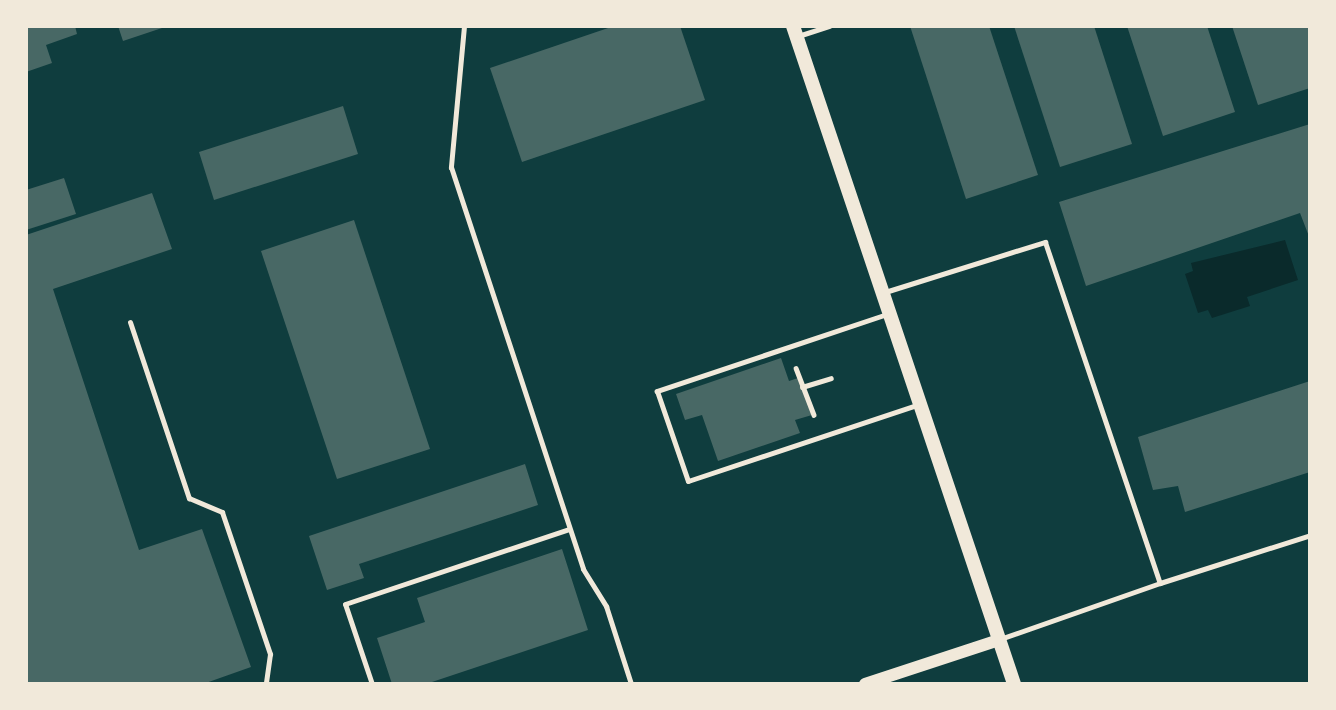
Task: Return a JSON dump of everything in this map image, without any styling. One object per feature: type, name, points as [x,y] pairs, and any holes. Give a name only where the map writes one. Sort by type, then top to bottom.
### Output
[{"type":"main road","points":[[794,31],[1014,684]]},
{"type":"street","points":[[865,684],[999,640]]},
{"type":"lane","points":[[464,26],[451,167],[569,529],[606,606],[631,684]]},
{"type":"lane","points":[[794,31],[829,26]]},
{"type":"lane","points":[[882,293],[1045,242],[1160,583]]},
{"type":"lane","points":[[889,313],[657,391],[688,481],[919,404]]},
{"type":"lane","points":[[130,322],[189,498],[222,512],[270,654],[266,684]]},
{"type":"lane","points":[[372,684],[345,604],[569,529]]},
{"type":"lane","points":[[999,640],[1160,583],[1310,535]]},
{"type":"path","points":[[790,347],[821,436]]},
{"type":"path","points":[[804,387],[831,378]]},
{"type":"water","points":[[1285,240],[1298,280],[1247,297],[1250,306],[1212,318],[1208,310],[1198,313],[1185,274],[1193,271],[1191,263]]},
{"type":"building","points":[[26,26],[75,26],[77,34],[46,45],[52,63],[26,72]]},
{"type":"building","points":[[118,26],[165,26],[165,27],[123,41]]},
{"type":"building","points":[[614,26],[680,26],[705,100],[522,162],[490,68]]},
{"type":"building","points":[[910,26],[989,26],[1038,175],[966,199]]},
{"type":"building","points":[[1014,26],[1094,26],[1132,144],[1060,167]]},
{"type":"building","points":[[1127,26],[1207,26],[1235,112],[1163,136]]},
{"type":"building","points":[[1232,26],[1310,26],[1310,88],[1258,105]]},
{"type":"building","points":[[343,106],[358,154],[214,200],[199,152]]},
{"type":"building","points":[[1310,124],[1310,239],[1300,213],[1086,286],[1059,202]]},
{"type":"building","points":[[64,178],[76,214],[26,230],[26,190]]},
{"type":"building","points":[[152,193],[172,249],[53,289],[139,550],[202,529],[251,667],[203,684],[26,684],[26,235]]},
{"type":"building","points":[[354,220],[430,449],[337,479],[261,251]]},
{"type":"building","points":[[781,358],[789,381],[798,378],[812,415],[795,420],[800,433],[718,461],[702,415],[685,420],[676,394]]},
{"type":"building","points":[[1310,381],[1310,472],[1185,512],[1178,486],[1153,490],[1138,437]]},
{"type":"building","points":[[525,464],[538,505],[359,564],[364,578],[327,590],[309,536]]},
{"type":"building","points":[[562,549],[588,630],[426,684],[392,684],[377,638],[425,622],[417,598]]}]
